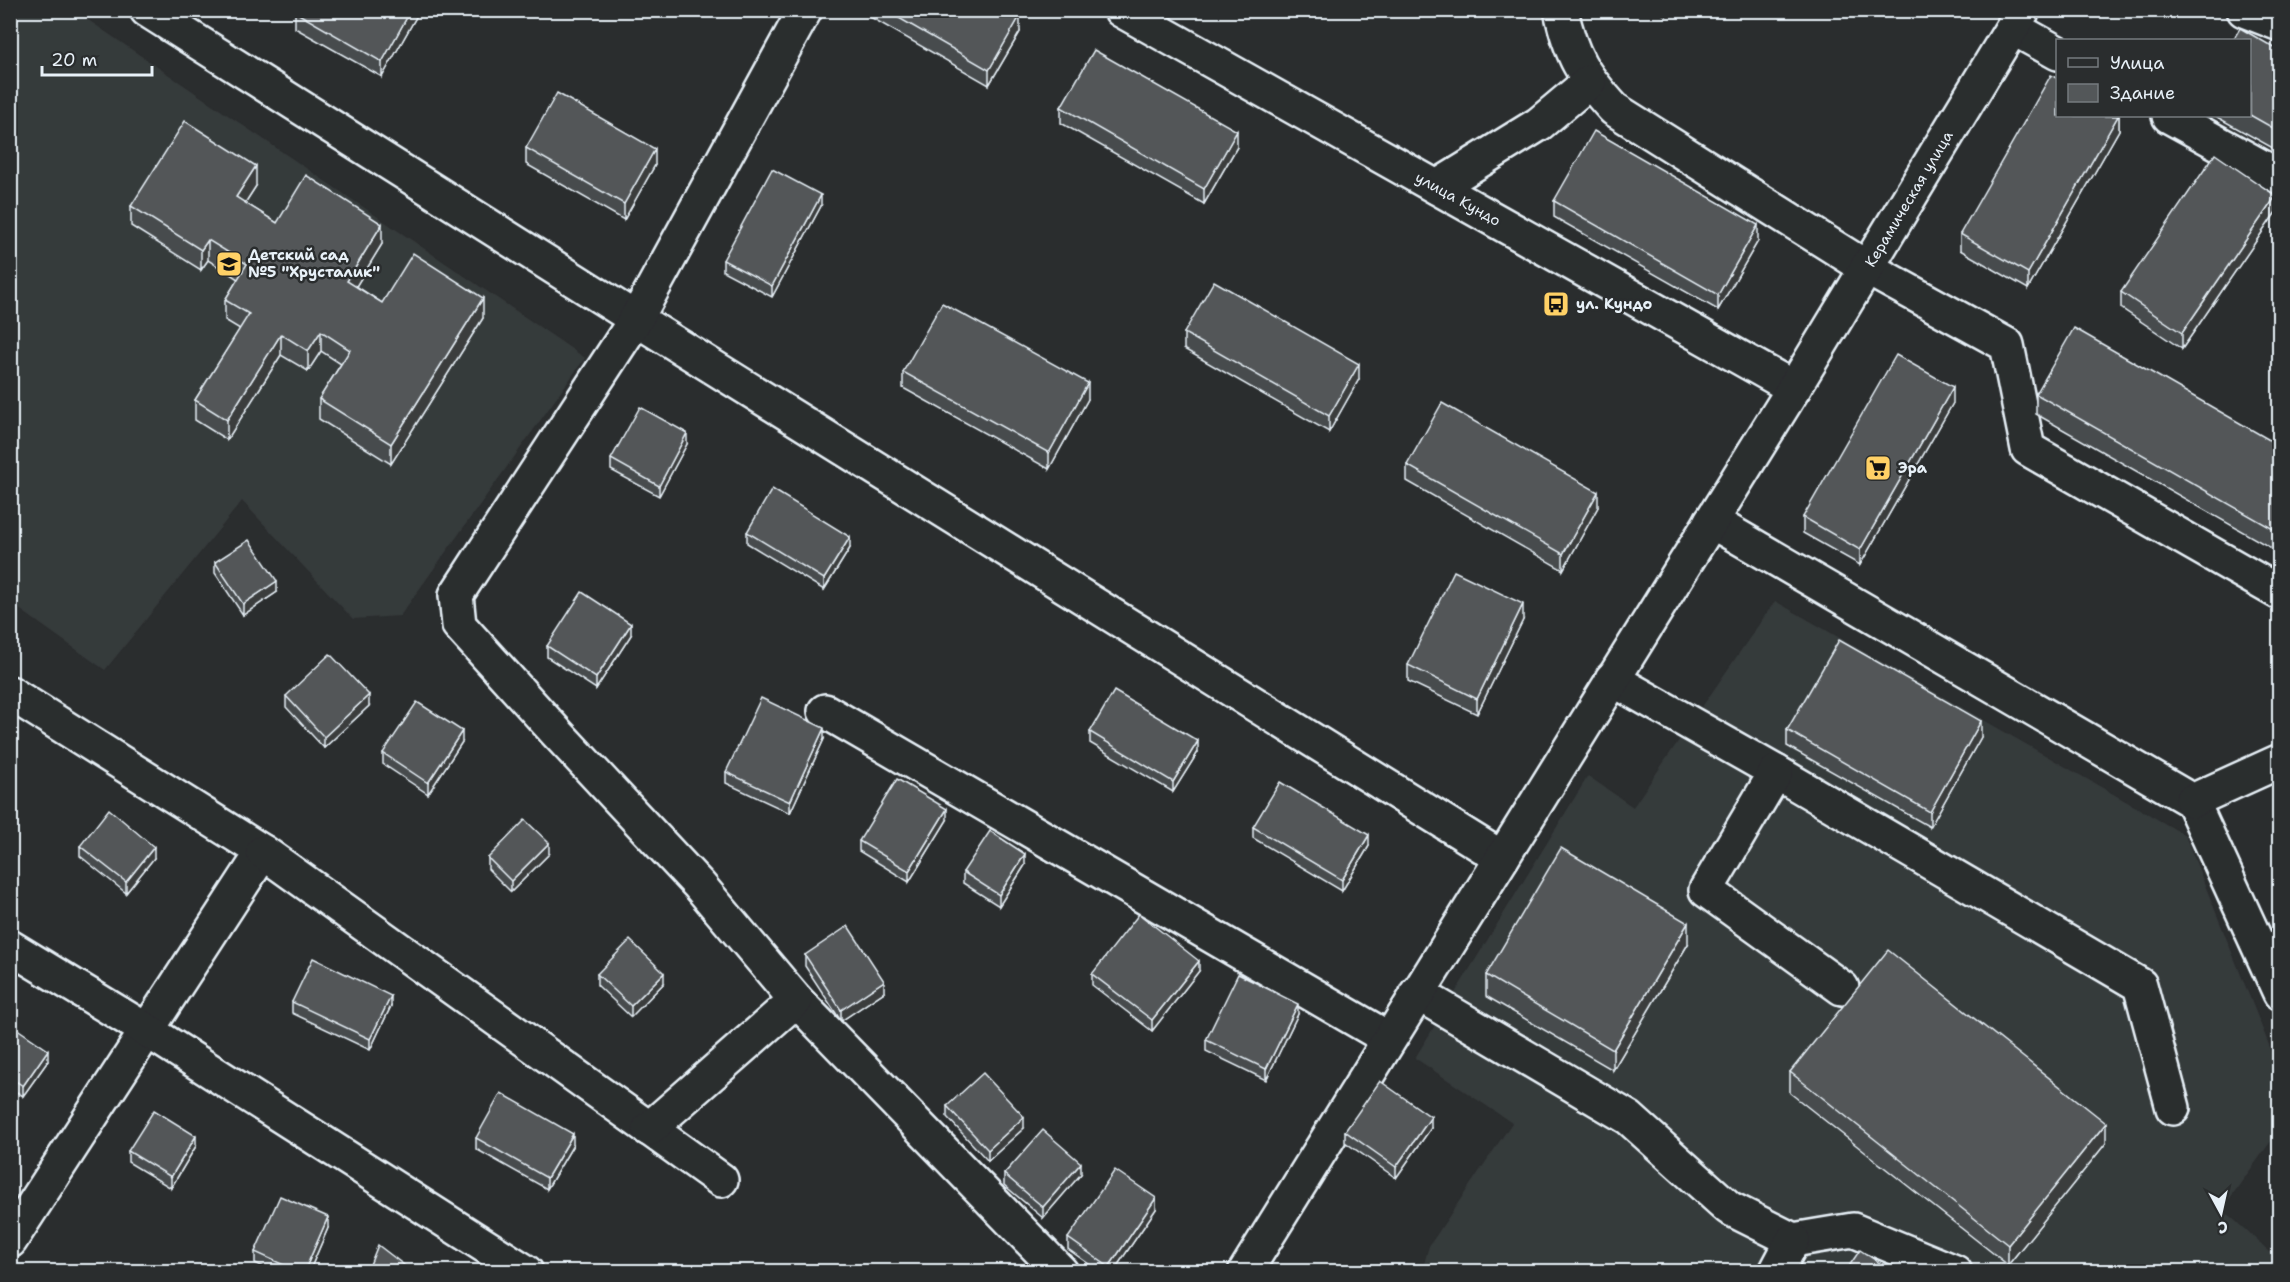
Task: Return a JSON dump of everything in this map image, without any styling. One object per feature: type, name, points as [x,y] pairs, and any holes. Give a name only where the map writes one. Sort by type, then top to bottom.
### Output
[{"type":"street","points":[[147,10],[636,319],[1502,858]]},
{"type":"street","points":[[805,10],[636,319],[456,595],[459,625],[699,885],[796,1000],[1062,1272]]},
{"type":"street","name":"улица Кундо","points":[[1121,10],[1794,388]]},
{"type":"street","points":[[1561,10],[1573,53],[1589,82],[1614,109],[1867,268],[2007,345],[2028,449],[2280,593]]},
{"type":"street","points":[[2244,10],[2280,24]]},
{"type":"street","points":[[2018,19],[2056,51]]},
{"type":"street","name":"Керамическая улица","points":[[1245,1272],[1794,388],[2018,19]]},
{"type":"street","points":[[1437,187],[1539,124],[1589,82]]},
{"type":"street","points":[[2171,117],[2280,177]]},
{"type":"street","points":[[1711,521],[2192,801],[2280,993]]},
{"type":"street","points":[[1612,679],[2140,985],[2173,1108]]},
{"type":"street","points":[[10,693],[263,852],[720,1180]]},
{"type":"street","points":[[825,711],[1389,1039]]},
{"type":"street","points":[[2192,801],[2280,760]]},
{"type":"street","points":[[1776,772],[1706,890],[1842,988]]},
{"type":"street","points":[[10,1241],[263,852]]},
{"type":"street","points":[[10,947],[148,1030],[526,1272]]},
{"type":"street","points":[[1417,993],[1629,1118],[1729,1208],[1793,1240],[1854,1230],[1955,1272]]},
{"type":"street","points":[[649,1128],[796,1000]]},
{"type":"street","points":[[1776,1272],[1793,1240]]},
{"type":"shaded area","name":"Детский сад №5 \"Хрусталик\"","points":[[11,11],[75,11],[585,358],[400,616],[353,619],[242,501],[105,670],[11,603]]},
{"type":"shaded area","points":[[1775,601],[2185,835],[2279,1070],[2279,1130],[2222,1209],[2279,1260],[2279,1271],[1422,1271],[1429,1246],[1512,1123],[1415,1058],[1588,776],[1633,807]]},
{"type":"building","points":[[296,10],[411,10],[382,62],[295,12]]},
{"type":"building","points":[[885,10],[1011,10],[1020,16],[989,70]]},
{"type":"building","points":[[2240,28],[2280,51],[2280,132],[2251,116],[2251,39],[2234,39]]},
{"type":"building","points":[[1094,50],[1237,131],[1204,189],[1061,107]]},
{"type":"building","points":[[2051,75],[2056,78],[2056,117],[2117,117],[2028,273],[1960,234]]},
{"type":"building","points":[[557,93],[655,149],[624,204],[526,148]]},
{"type":"building","name":"Детский сад №5 \"Хрусталик\"","points":[[185,121],[256,166],[236,197],[277,223],[306,175],[382,224],[347,281],[382,303],[413,253],[483,298],[391,444],[319,399],[350,350],[321,331],[308,351],[281,334],[227,420],[195,400],[249,314],[225,300],[247,264],[208,240],[201,250],[131,206]]},
{"type":"building","points":[[1594,131],[1758,225],[1718,295],[1554,201]]},
{"type":"building","points":[[2215,154],[2276,196],[2182,333],[2121,292]]},
{"type":"building","points":[[772,169],[821,195],[772,286],[723,260]]},
{"type":"building","points":[[1214,281],[1359,364],[1329,416],[1184,333]]},
{"type":"building","points":[[942,303],[1088,383],[1049,453],[903,372]]},
{"type":"building","points":[[2074,328],[2280,446],[2280,533],[2036,394]]},
{"type":"building","name":"Эра","points":[[1896,355],[1953,387],[1860,550],[1803,517]]},
{"type":"building","points":[[1442,403],[1598,492],[1563,554],[1407,465]]},
{"type":"building","points":[[640,407],[687,433],[659,486],[611,459]]},
{"type":"building","points":[[772,489],[850,537],[824,579],[747,532]]},
{"type":"building","points":[[249,540],[277,581],[243,604],[215,562]]},
{"type":"building","points":[[1454,571],[1523,604],[1477,699],[1408,665]]},
{"type":"building","points":[[582,592],[631,624],[596,678],[547,646]]},
{"type":"building","points":[[1839,640],[1981,721],[1930,812],[1787,730]]},
{"type":"building","points":[[330,654],[369,695],[324,737],[286,696]]},
{"type":"building","points":[[1114,691],[1198,741],[1173,782],[1090,732]]},
{"type":"building","points":[[761,698],[824,728],[790,802],[726,772]]},
{"type":"building","points":[[417,702],[462,731],[428,783],[383,753]]},
{"type":"building","points":[[897,779],[947,809],[909,871],[859,841]]},
{"type":"building","points":[[1280,782],[1369,835],[1342,880],[1253,827]]},
{"type":"building","points":[[109,809],[154,847],[126,882],[80,846]]},
{"type":"building","points":[[525,820],[549,843],[511,881],[488,858]]},
{"type":"building","points":[[990,831],[1025,854],[999,895],[963,872]]},
{"type":"building","points":[[1561,848],[1688,923],[1613,1050],[1486,975]]},
{"type":"building","points":[[1139,914],[1199,961],[1152,1020],[1092,974]]},
{"type":"building","points":[[848,926],[884,981],[841,1010],[805,955]]},
{"type":"building","points":[[630,940],[664,973],[631,1006],[597,974]]},
{"type":"building","points":[[1888,950],[2106,1123],[2008,1245],[1790,1072]]},
{"type":"building","points":[[313,958],[391,996],[370,1039],[292,1002]]},
{"type":"building","points":[[1238,974],[1298,1004],[1266,1069],[1206,1040]]},
{"type":"building","points":[[10,1024],[48,1050],[23,1086],[10,1077]]},
{"type":"building","points":[[983,1073],[1024,1117],[988,1150],[947,1106]]},
{"type":"building","points":[[1380,1081],[1431,1117],[1396,1167],[1345,1131]]},
{"type":"building","points":[[501,1093],[573,1134],[547,1178],[476,1138]]},
{"type":"building","points":[[154,1110],[196,1136],[171,1177],[128,1151]]},
{"type":"building","points":[[1043,1130],[1081,1163],[1043,1207],[1004,1174]]},
{"type":"building","points":[[1115,1170],[1156,1198],[1109,1267],[1068,1238]]},
{"type":"building","points":[[280,1196],[328,1217],[304,1272],[299,1272],[255,1252]]},
{"type":"building","points":[[378,1245],[413,1272],[367,1272]]},
{"type":"building","points":[[1860,1250],[1893,1272],[1845,1272]]},
{"type":"place","name":"Детский сад №5 \"Хрусталик\"","points":[[229,264]]},
{"type":"place","name":"ул. Кундо","points":[[1556,304]]},
{"type":"place","name":"Эра","points":[[1878,468]]}]
